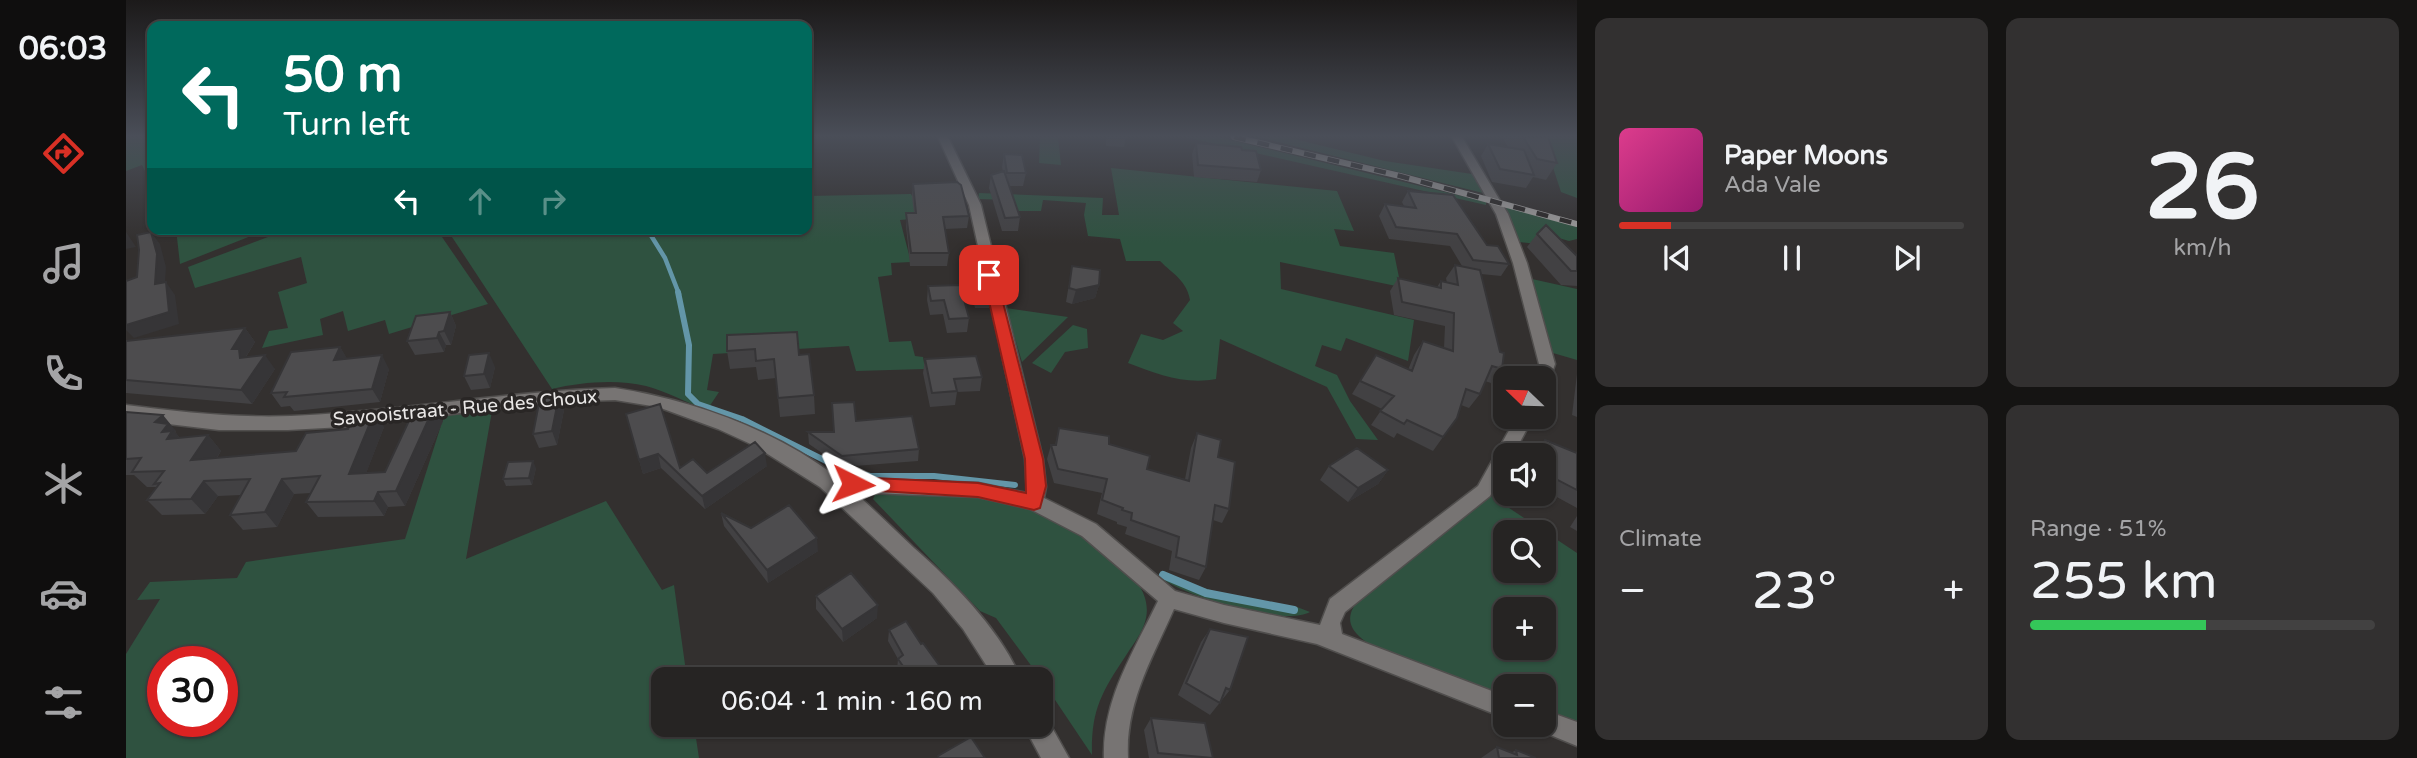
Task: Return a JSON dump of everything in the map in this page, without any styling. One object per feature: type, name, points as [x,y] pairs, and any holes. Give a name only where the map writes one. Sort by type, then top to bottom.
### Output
[{"type":"main road","name":"Savooistraat - Rue des Choux","points":[[126,412],[219,423],[288,423],[343,420],[553,396],[639,396],[725,424],[762,441],[827,481],[941,586],[971,622],[1001,667]]},
{"type":"main road","points":[[1044,737],[1056,758]]},
{"type":"street","points":[[960,172],[975,205],[1034,459],[1037,486],[1034,502]]},
{"type":"street","points":[[1478,172],[1502,214],[1520,263],[1546,366]]},
{"type":"street","points":[[1332,639],[1330,624],[1337,606],[1484,491],[1519,429]]},
{"type":"street","name":"Savooistraat - Rue des Choux","points":[[827,481],[868,486],[978,490],[1034,502],[1089,530],[1169,598]]},
{"type":"street","points":[[1115,758],[1114,747],[1126,693],[1169,598],[1224,614],[1332,639],[1493,702]]},
{"type":"street","points":[[1556,726],[1577,734]]},
{"type":"green space","points":[[1112,172],[1154,172],[1337,191],[1354,231],[1334,229],[1340,246],[1394,253],[1401,287],[1280,262],[1281,289],[1414,320],[1408,361],[1346,338],[1341,351],[1322,345],[1315,366],[1337,375],[1350,401],[1378,440],[1356,439],[1327,387],[1220,339],[1216,379],[1182,379],[1128,363],[1141,334],[1163,340],[1183,331],[1173,323],[1190,300],[1179,278],[1160,261],[1126,261],[1120,239],[1088,236],[1084,215],[1086,203],[1043,200],[1041,211],[1015,211],[1014,200],[978,199],[979,193],[1103,198],[1102,215],[1119,215]]},
{"type":"green space","points":[[1342,172],[1364,172],[1486,202],[1486,205]]},
{"type":"green space","points":[[1400,172],[1472,174],[1483,193]]},
{"type":"green space","points":[[1555,172],[1577,172],[1577,198],[1561,192]]},
{"type":"green space","points":[[911,194],[923,218],[900,220],[911,262],[891,263],[892,275],[878,277],[889,342],[911,341],[915,356],[923,357],[925,369],[856,371],[849,346],[713,354],[707,390],[719,392],[707,410],[661,391],[635,384],[599,382],[552,389],[451,235],[812,235],[812,196]]},
{"type":"green space","points":[[1504,206],[1577,227],[1577,239],[1569,241],[1538,232],[1537,244],[1519,242]]},
{"type":"green space","points":[[177,235],[254,235],[180,264]]},
{"type":"green space","points":[[273,235],[439,235],[488,304],[389,334],[385,320],[348,331],[343,311],[320,319],[323,335],[262,348],[269,331],[288,328],[278,292],[307,283],[301,257],[195,288],[188,267]]},
{"type":"green space","points":[[1532,279],[1577,289],[1577,360],[1553,353]]},
{"type":"green space","points":[[1006,308],[1068,317],[1022,362]]},
{"type":"green space","points":[[1073,325],[1087,329],[1088,348],[1065,352],[1051,373],[1032,363]]},
{"type":"green space","points":[[492,411],[466,559],[606,501],[662,590],[674,585],[685,667],[651,667],[651,737],[696,737],[699,758],[126,758],[126,654],[160,599],[137,600],[150,582],[237,578],[246,562],[405,539],[444,416]]},
{"type":"green space","points":[[877,491],[962,495],[1025,507],[1054,519],[1082,536],[1136,581],[1147,606],[1144,625],[1099,703],[1093,726],[1092,755],[1053,697],[1053,667],[1032,667],[996,618],[980,611],[873,499]]},
{"type":"green space","points":[[1491,496],[1493,506],[1506,506],[1527,520],[1493,520],[1493,583],[1556,583],[1556,539],[1577,553],[1577,723],[1556,715],[1556,674],[1493,674],[1493,692],[1372,646],[1352,628],[1350,620],[1355,604]]},
{"type":"green space","points":[[1163,575],[1232,597],[1297,607],[1310,612],[1297,616],[1257,613],[1190,593],[1159,577]]},
{"type":"building","points":[[1004,172],[1020,217],[1005,218],[991,175]]},
{"type":"building","points":[[957,182],[961,185],[969,216],[943,217],[949,253],[911,253],[906,213],[916,213],[913,184]]},
{"type":"building","points":[[1408,191],[1453,195],[1487,245],[1498,246],[1509,264],[1473,260],[1457,234],[1396,227],[1385,204],[1416,208]]},
{"type":"building","points":[[1546,225],[1577,256],[1577,271],[1571,271],[1537,234]]},
{"type":"building","points":[[147,233],[152,235],[157,254],[155,284],[166,282],[169,312],[126,325],[126,281],[137,277],[137,235]]},
{"type":"building","points":[[1455,265],[1480,270],[1500,352],[1504,353],[1502,366],[1492,366],[1480,394],[1466,389],[1457,418],[1443,437],[1407,420],[1404,424],[1380,411],[1394,396],[1360,381],[1376,355],[1412,371],[1423,341],[1453,351],[1454,313],[1402,302],[1398,278],[1441,288],[1441,281],[1458,285]]},
{"type":"building","points":[[1072,266],[1100,270],[1099,285],[1076,290],[1069,288]]},
{"type":"building","points":[[986,284],[990,301],[976,301],[972,285]]},
{"type":"building","points":[[960,285],[969,318],[949,319],[944,300],[931,301],[928,286]]},
{"type":"building","points":[[450,312],[444,331],[439,332],[437,338],[407,341],[416,316]]},
{"type":"building","points":[[245,328],[232,349],[239,349],[240,358],[265,355],[241,390],[126,380],[126,341]]},
{"type":"building","points":[[797,332],[799,355],[809,354],[814,395],[778,398],[774,359],[756,361],[755,349],[727,351],[727,335]]},
{"type":"building","points":[[340,347],[334,360],[382,355],[372,389],[284,397],[287,392],[271,393],[291,352]]},
{"type":"building","points":[[489,353],[484,374],[464,376],[469,355]]},
{"type":"building","points":[[976,356],[982,377],[954,379],[957,391],[932,393],[925,359]]},
{"type":"building","points":[[559,396],[552,431],[533,434],[540,398]]},
{"type":"building","points":[[854,402],[856,421],[912,416],[919,449],[842,456],[808,432],[834,432],[832,403]]},
{"type":"building","points":[[660,404],[680,468],[693,459],[707,473],[755,442],[765,453],[702,496],[658,454],[639,460],[626,414]]},
{"type":"building","points":[[435,405],[396,491],[378,492],[374,501],[306,502],[320,476],[282,479],[265,512],[230,515],[250,479],[204,481],[191,499],[147,500],[160,483],[154,484],[164,471],[132,472],[141,458],[126,459],[126,412],[163,415],[155,422],[168,424],[162,432],[172,431],[167,439],[208,435],[191,460],[296,451],[306,433],[348,429],[355,413],[375,411],[349,474],[385,472],[414,410]]},
{"type":"building","points":[[1059,428],[1109,436],[1109,444],[1150,456],[1147,469],[1189,481],[1197,433],[1221,440],[1218,457],[1235,462],[1229,509],[1215,505],[1206,567],[1176,557],[1179,537],[1131,520],[1132,513],[1102,500],[1107,479],[1058,469],[1051,445],[1056,445]]},
{"type":"building","points":[[1556,444],[1577,453],[1577,490],[1556,479]]},
{"type":"building","points":[[1357,448],[1388,470],[1358,488],[1329,466]]},
{"type":"building","points":[[533,461],[529,478],[503,479],[508,462]]},
{"type":"building","points":[[789,505],[817,538],[767,570],[721,513],[751,528]]},
{"type":"building","points":[[851,573],[878,605],[842,629],[816,596]]},
{"type":"building","points":[[906,621],[940,667],[904,667],[898,659],[903,655],[889,630]]},
{"type":"building","points":[[1210,629],[1248,637],[1230,690],[1226,688],[1220,703],[1186,683]]},
{"type":"building","points":[[1151,718],[1205,723],[1213,758],[1158,753]]},
{"type":"building","points":[[971,737],[985,758],[939,758],[938,756]]},
{"type":"building","points":[[1497,747],[1517,755],[1516,750],[1536,758],[1499,758]]},
{"type":"waterway","points":[[651,235],[665,258],[679,294]]},
{"type":"waterway","points":[[678,292],[689,345],[688,394],[698,404],[742,419],[842,469],[870,476],[934,476],[1015,485]]},
{"type":"waterway","points":[[1163,575],[1206,593],[1294,610]]},
{"type":"railway","points":[[1385,172],[1577,224]]},
{"type":"route","points":[[853,484],[978,490],[1034,502],[1037,486],[1034,459],[989,275]]}]
